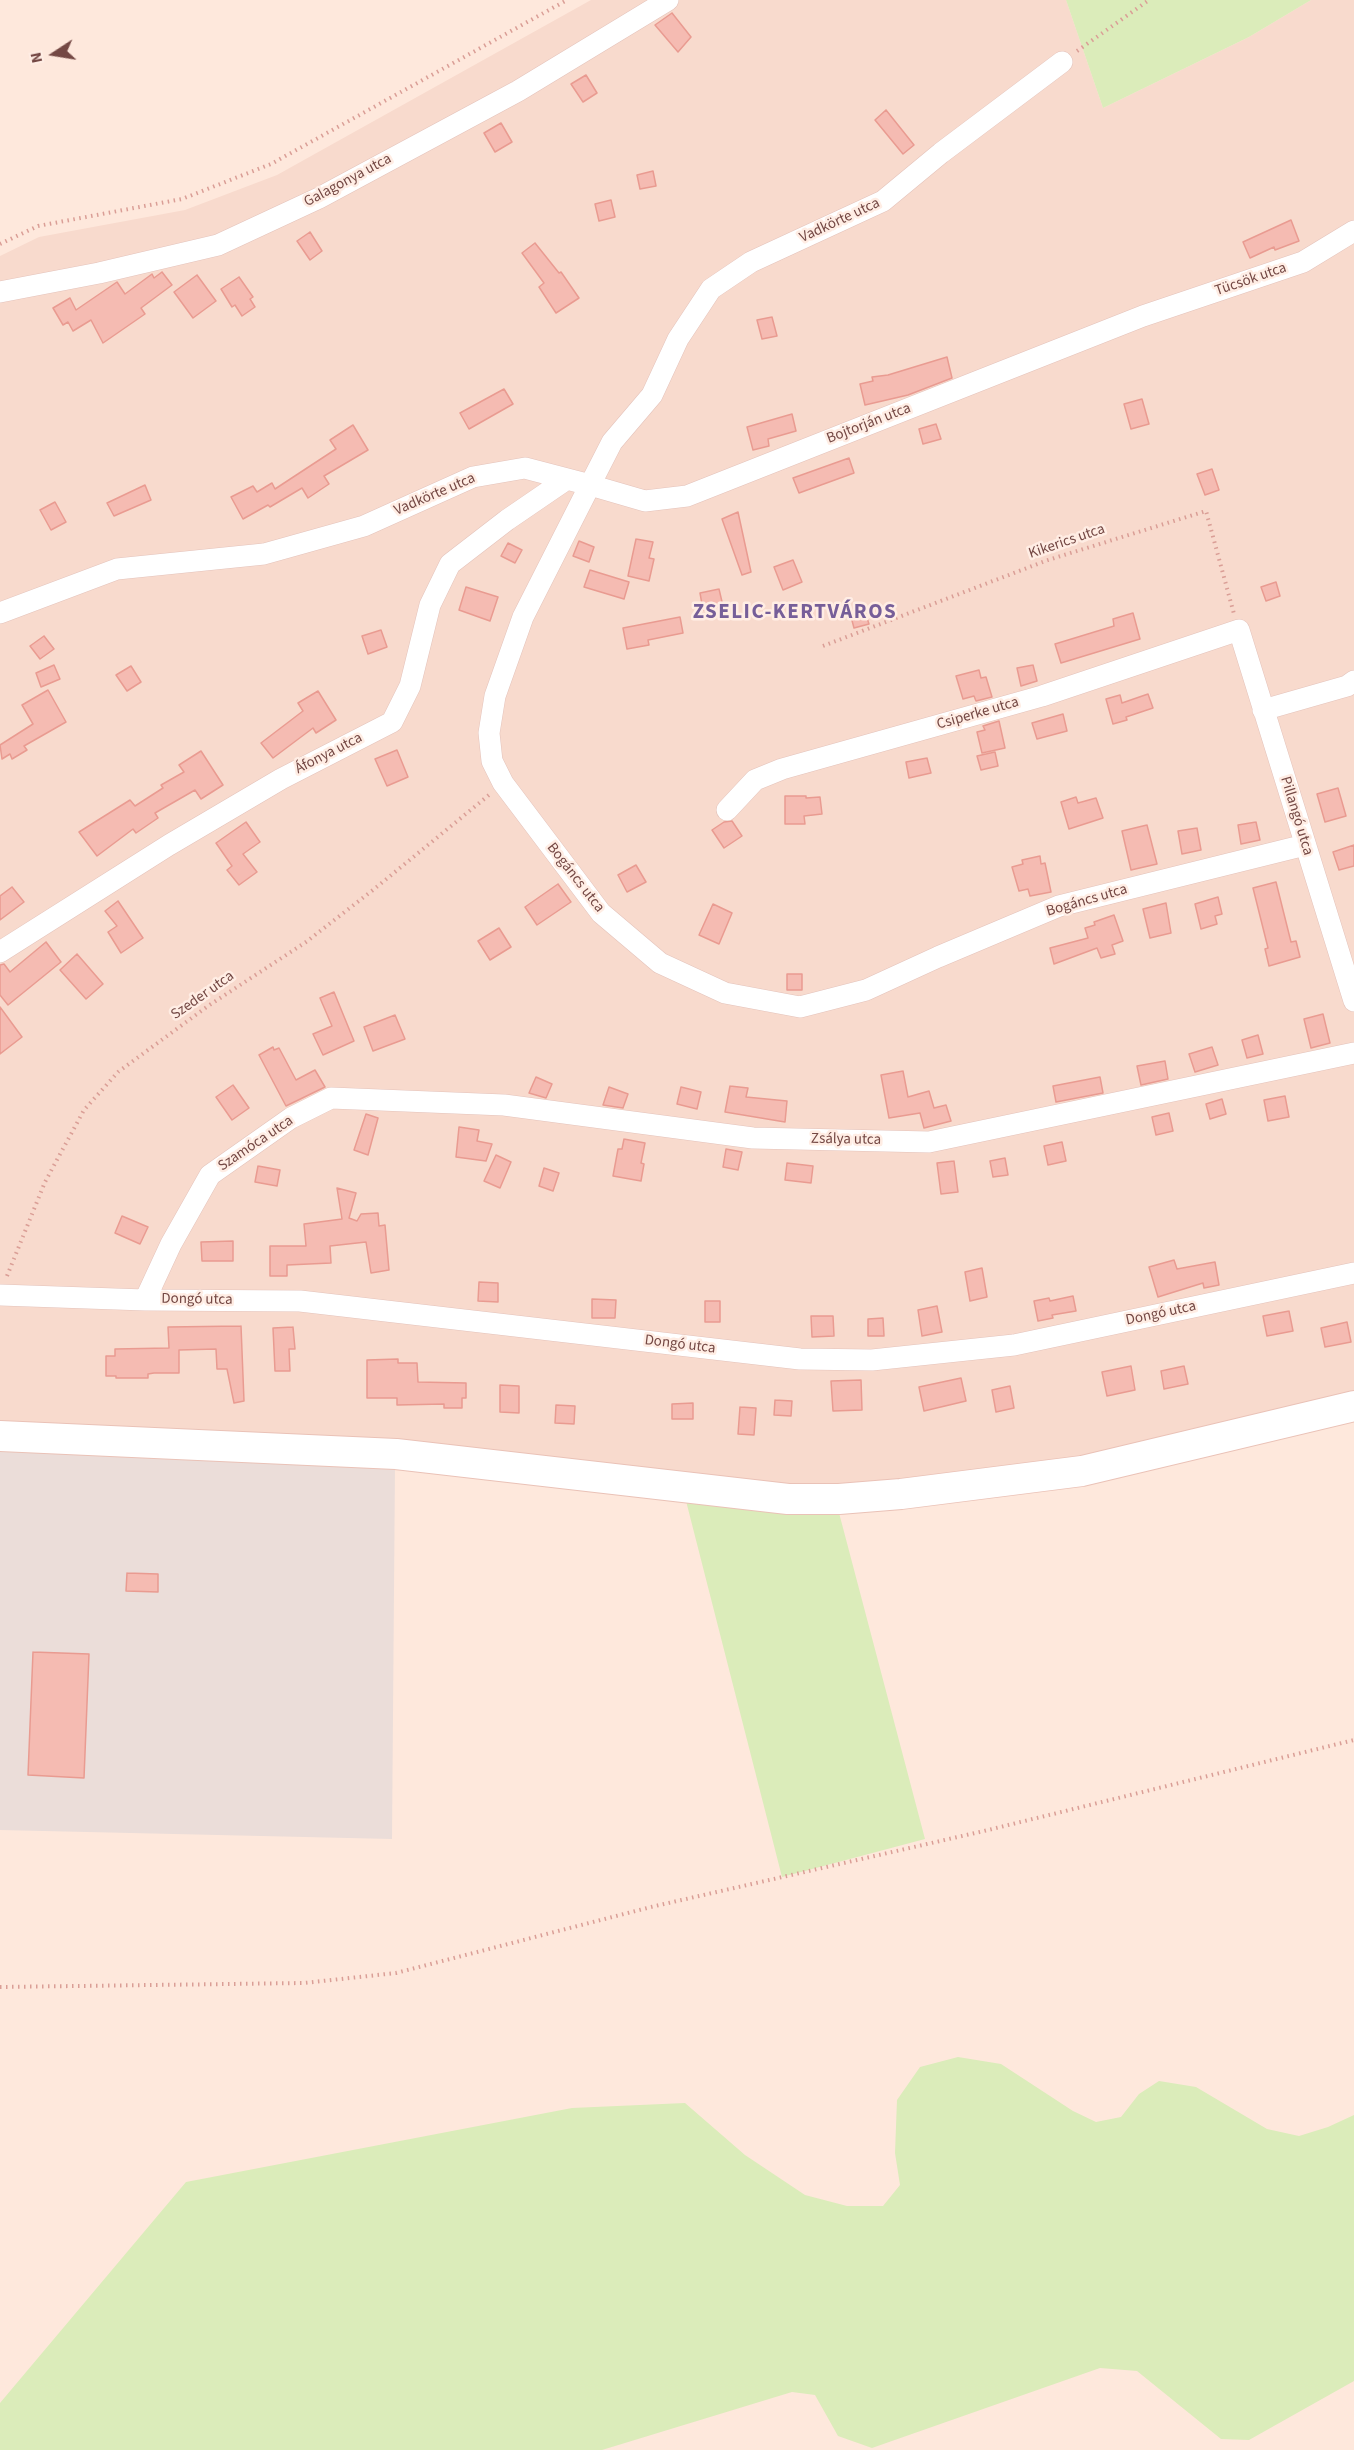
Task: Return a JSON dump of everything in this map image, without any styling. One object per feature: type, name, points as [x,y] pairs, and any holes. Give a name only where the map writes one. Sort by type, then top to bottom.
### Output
[{"type":"street","name":"Galagonya utca","points":[[0,292],[99,273],[218,245],[319,198],[497,102],[668,0]]},
{"type":"street","name":"Vadkörte utca","points":[[0,613],[117,569],[264,554],[364,526],[473,477],[525,468],[590,485],[612,441],[652,395],[678,339],[711,289],[751,262],[883,201],[941,153],[1062,62]]},
{"type":"street","name":"Tücsök utca","points":[[1143,316],[1304,262],[1354,231]]},
{"type":"street","name":"Bojtorján utca","points":[[590,485],[645,501],[687,496],[1143,316]]},
{"type":"street","name":"Áfonya utca","points":[[0,952],[280,779],[392,722],[410,686],[430,605],[450,564],[507,520],[567,479]]},
{"type":"street","name":"Bogáncs utca","points":[[590,485],[523,617],[495,696],[489,733],[492,761],[503,783],[601,913],[660,963],[725,993],[800,1007],[866,990],[1059,906],[1305,845]]},
{"type":"street","name":"Pillangó utca","points":[[1239,630],[1354,1001]]},
{"type":"street","name":"Csiperke utca","points":[[727,810],[755,780],[782,769],[1042,696],[1239,630]]},
{"type":"street","points":[[1263,710],[1347,686],[1354,681]]},
{"type":"street","name":"Zsálya utca","points":[[331,1098],[504,1106],[753,1138],[929,1142],[1354,1053]]},
{"type":"street","name":"Szamóca utca","points":[[144,1300],[171,1244],[210,1175],[291,1118],[331,1098]]},
{"type":"street","name":"Dongó utca","points":[[0,1295],[144,1300],[300,1301],[800,1359],[872,1360],[1014,1345],[1354,1273]]},
{"type":"street","points":[[0,1436],[396,1454],[788,1499],[839,1499],[901,1494],[1082,1471],[1354,1406]]},
{"type":"path","points":[[0,243],[38,226],[182,199],[271,164],[567,0]]},
{"type":"path","points":[[1062,62],[1149,0]]},
{"type":"path","name":"Kikerics utca","points":[[823,646],[1048,560],[1206,511],[1239,630]]},
{"type":"path","name":"Szeder utca","points":[[0,1295],[45,1182],[84,1110],[118,1072],[208,1006],[306,942],[503,783]]},
{"type":"path","points":[[0,1986],[304,1983],[396,1973],[651,1907],[984,1831],[1354,1740]]},
{"type":"shaded area","points":[[591,0],[1066,0],[1103,108],[1249,37],[1311,0],[1354,0],[1354,1420],[902,1507],[395,1467],[0,1449],[0,256],[39,237],[185,210],[277,175]]},
{"type":"shaded area","points":[[0,1449],[395,1467],[392,1839],[0,1830]]},
{"type":"green space","points":[[1066,0],[1311,0],[1249,37],[1103,108]]},
{"type":"green space","points":[[685,1497],[838,1509],[925,1839],[782,1877]]},
{"type":"green space","points":[[958,2057],[1001,2064],[1073,2111],[1096,2122],[1121,2117],[1139,2094],[1159,2081],[1196,2087],[1267,2129],[1299,2136],[1328,2127],[1354,2115],[1354,2381],[1249,2440],[1221,2439],[1137,2371],[1100,2368],[872,2448],[838,2436],[815,2395],[792,2392],[602,2450],[0,2450],[0,2403],[186,2182],[572,2108],[685,2103],[745,2155],[805,2195],[847,2206],[883,2206],[900,2185],[895,2153],[897,2100],[920,2067]]},
{"type":"building","points":[[672,13],[691,37],[678,52],[655,25]]},
{"type":"building","points":[[586,75],[597,93],[583,102],[571,84]]},
{"type":"building","points":[[886,110],[914,145],[903,154],[875,120]]},
{"type":"building","points":[[501,123],[512,142],[495,152],[484,133]]},
{"type":"building","points":[[653,171],[656,186],[640,189],[637,175]]},
{"type":"building","points":[[611,200],[615,217],[599,221],[595,204]]},
{"type":"building","points":[[1291,220],[1299,241],[1275,250],[1274,247],[1250,258],[1243,242]]},
{"type":"building","points":[[310,232],[322,251],[310,260],[297,241]]},
{"type":"building","points":[[535,243],[559,273],[561,272],[579,298],[556,313],[539,287],[544,283],[522,253]]},
{"type":"building","points":[[162,272],[172,285],[141,308],[145,314],[103,343],[91,320],[73,331],[68,322],[63,325],[53,308],[70,298],[76,310],[117,282],[125,294],[152,274],[154,278]]},
{"type":"building","points":[[197,275],[216,301],[193,318],[174,292]]},
{"type":"building","points":[[239,277],[253,297],[250,299],[255,307],[242,316],[235,305],[232,307],[221,289]]},
{"type":"building","points":[[772,317],[777,336],[762,339],[757,320]]},
{"type":"building","points":[[947,357],[952,378],[908,395],[865,405],[860,384],[873,381],[872,377],[888,375]]},
{"type":"building","points":[[504,389],[513,404],[469,429],[460,413]]},
{"type":"building","points":[[1142,399],[1149,424],[1131,429],[1124,404]]},
{"type":"building","points":[[792,414],[796,431],[768,439],[769,446],[753,450],[747,427]]},
{"type":"building","points":[[936,424],[941,439],[923,444],[919,429]]},
{"type":"building","points":[[353,425],[368,450],[324,476],[329,484],[308,498],[302,488],[270,507],[268,505],[243,519],[231,497],[253,486],[257,492],[272,483],[275,489],[336,449],[330,440]]},
{"type":"building","points":[[849,458],[854,473],[799,493],[793,478]]},
{"type":"building","points":[[1212,469],[1219,490],[1205,495],[1197,474]]},
{"type":"building","points":[[145,485],[151,500],[114,516],[107,503]]},
{"type":"building","points":[[55,502],[66,522],[51,530],[40,510]]},
{"type":"building","points":[[738,512],[751,572],[742,575],[722,519]]},
{"type":"building","points":[[636,539],[653,542],[649,558],[654,559],[649,581],[628,576]]},
{"type":"building","points":[[579,541],[594,547],[589,562],[573,556]]},
{"type":"building","points":[[508,543],[522,550],[515,563],[501,556]]},
{"type":"building","points":[[793,560],[802,582],[783,590],[774,567]]},
{"type":"building","points":[[590,570],[629,582],[624,599],[584,587]]},
{"type":"building","points":[[1276,582],[1280,596],[1266,601],[1261,587]]},
{"type":"building","points":[[466,587],[498,597],[490,621],[459,610]]},
{"type":"building","points":[[719,589],[723,606],[703,610],[700,593]]},
{"type":"building","points":[[864,609],[869,624],[854,628],[850,613]]},
{"type":"building","points":[[1133,613],[1140,639],[1061,663],[1055,644],[1114,626],[1113,619]]},
{"type":"building","points":[[680,617],[683,633],[648,640],[649,645],[627,649],[623,628]]},
{"type":"building","points":[[381,630],[387,647],[368,654],[362,636]]},
{"type":"building","points":[[44,636],[54,649],[40,659],[30,646]]},
{"type":"building","points":[[54,665],[60,679],[41,687],[36,673]]},
{"type":"building","points":[[1033,665],[1037,681],[1021,686],[1017,668]]},
{"type":"building","points":[[131,666],[141,682],[127,691],[116,675]]},
{"type":"building","points":[[979,670],[981,678],[986,677],[992,697],[976,701],[974,696],[963,699],[956,676]]},
{"type":"building","points":[[48,690],[66,722],[24,746],[27,750],[12,759],[10,754],[2,759],[0,745],[33,724],[22,705]]},
{"type":"building","points":[[318,691],[336,720],[316,733],[313,728],[273,758],[261,743],[303,711],[298,703]]},
{"type":"building","points":[[1148,694],[1153,708],[1113,724],[1106,699],[1120,695],[1122,703]]},
{"type":"building","points":[[1063,714],[1067,731],[1037,739],[1032,723]]},
{"type":"building","points":[[999,721],[1005,748],[982,753],[977,732],[985,730],[983,726]]},
{"type":"building","points":[[397,750],[408,777],[387,786],[375,759]]},
{"type":"building","points":[[201,751],[223,785],[201,799],[195,790],[155,813],[158,818],[136,833],[133,829],[97,856],[79,832],[130,800],[135,806],[163,788],[161,785],[184,772],[179,765]]},
{"type":"building","points":[[995,752],[998,766],[981,770],[977,756]]},
{"type":"building","points":[[927,758],[931,773],[909,778],[906,762]]},
{"type":"building","points":[[1338,788],[1346,816],[1325,822],[1317,794]]},
{"type":"building","points":[[785,796],[820,797],[822,814],[804,816],[805,824],[785,824]]},
{"type":"building","points":[[1076,797],[1078,803],[1096,798],[1103,818],[1069,829],[1061,802]]},
{"type":"building","points":[[732,821],[742,836],[724,848],[712,830],[724,822]]},
{"type":"building","points":[[246,822],[260,842],[243,854],[257,872],[239,885],[227,870],[232,866],[216,843]]},
{"type":"building","points":[[1256,822],[1260,840],[1241,844],[1238,825]]},
{"type":"building","points":[[1147,825],[1157,864],[1131,870],[1122,831]]},
{"type":"building","points":[[1197,828],[1201,850],[1182,854],[1178,831]]},
{"type":"building","points":[[1354,845],[1354,866],[1339,870],[1333,852]]},
{"type":"building","points":[[1040,856],[1041,864],[1045,863],[1051,892],[1030,896],[1028,889],[1019,891],[1012,867],[1023,864],[1022,860]]},
{"type":"building","points":[[636,865],[646,882],[627,892],[618,875]]},
{"type":"building","points":[[1276,882],[1291,942],[1296,941],[1300,957],[1269,966],[1265,949],[1268,948],[1253,888]]},
{"type":"building","points":[[558,884],[571,902],[537,925],[525,907]]},
{"type":"building","points":[[12,887],[24,902],[0,920],[0,896]]},
{"type":"building","points":[[1218,897],[1222,914],[1215,916],[1217,924],[1201,929],[1195,904]]},
{"type":"building","points":[[118,901],[143,938],[121,953],[108,932],[117,926],[105,911]]},
{"type":"building","points":[[1166,903],[1171,933],[1150,938],[1143,909]]},
{"type":"building","points":[[713,904],[732,913],[719,944],[699,935]]},
{"type":"building","points":[[1114,915],[1123,941],[1112,945],[1115,954],[1101,958],[1097,948],[1054,964],[1050,948],[1088,938],[1085,928]]},
{"type":"building","points":[[499,928],[511,947],[490,960],[478,941]]},
{"type":"building","points":[[46,942],[61,962],[8,1005],[0,995],[0,965],[4,964],[10,972]]},
{"type":"building","points":[[77,954],[103,984],[86,999],[60,970]]},
{"type":"building","points":[[787,974],[802,974],[802,990],[787,990]]},
{"type":"building","points":[[334,992],[354,1041],[323,1055],[313,1034],[332,1026],[320,998]]},
{"type":"building","points":[[0,1007],[22,1037],[0,1054]]},
{"type":"building","points":[[1323,1014],[1330,1043],[1311,1048],[1304,1019]]},
{"type":"building","points":[[395,1015],[405,1039],[373,1051],[364,1027]]},
{"type":"building","points":[[1258,1035],[1263,1054],[1247,1058],[1242,1040]]},
{"type":"building","points":[[273,1047],[274,1050],[279,1048],[296,1080],[315,1070],[325,1087],[286,1106],[259,1055]]},
{"type":"building","points":[[1212,1047],[1218,1065],[1195,1072],[1189,1054]]},
{"type":"building","points":[[1165,1061],[1168,1079],[1141,1085],[1137,1066]]},
{"type":"building","points":[[903,1071],[908,1097],[929,1091],[934,1108],[946,1105],[951,1121],[924,1128],[920,1113],[889,1118],[881,1075]]},
{"type":"building","points":[[536,1077],[552,1084],[546,1098],[529,1093]]},
{"type":"building","points":[[1100,1077],[1103,1093],[1056,1102],[1053,1086]]},
{"type":"building","points":[[233,1085],[249,1108],[232,1120],[216,1097]]},
{"type":"building","points":[[730,1086],[748,1088],[746,1097],[787,1101],[785,1122],[725,1112]]},
{"type":"building","points":[[609,1087],[628,1094],[623,1108],[603,1105]]},
{"type":"building","points":[[681,1087],[701,1092],[697,1109],[677,1104]]},
{"type":"building","points":[[1285,1096],[1289,1117],[1268,1121],[1264,1100]]},
{"type":"building","points":[[1222,1099],[1226,1114],[1210,1119],[1206,1104]]},
{"type":"building","points":[[1169,1113],[1173,1131],[1156,1135],[1152,1117]]},
{"type":"building","points":[[366,1114],[378,1118],[368,1155],[354,1150]]},
{"type":"building","points":[[459,1127],[479,1130],[477,1141],[492,1144],[486,1161],[456,1157]]},
{"type":"building","points":[[624,1139],[645,1143],[641,1163],[644,1164],[641,1181],[613,1176],[618,1149],[622,1149]]},
{"type":"building","points":[[1062,1142],[1066,1161],[1048,1165],[1044,1146]]},
{"type":"building","points":[[726,1149],[742,1152],[738,1170],[723,1167]]},
{"type":"building","points":[[496,1155],[511,1162],[500,1188],[484,1181]]},
{"type":"building","points":[[1005,1158],[1008,1175],[993,1177],[990,1161]]},
{"type":"building","points":[[954,1161],[958,1192],[941,1194],[937,1163]]},
{"type":"building","points":[[787,1163],[813,1166],[811,1183],[785,1180]]},
{"type":"building","points":[[258,1166],[280,1170],[277,1186],[255,1182]]},
{"type":"building","points":[[544,1168],[559,1173],[553,1191],[539,1186]]},
{"type":"building","points":[[337,1188],[356,1193],[349,1218],[357,1221],[361,1214],[378,1213],[379,1226],[385,1225],[389,1270],[371,1273],[366,1242],[330,1246],[331,1263],[287,1265],[287,1276],[270,1276],[270,1246],[306,1246],[304,1224],[342,1219]]},
{"type":"building","points":[[122,1216],[148,1227],[140,1244],[115,1233]]},
{"type":"building","points":[[233,1241],[233,1261],[202,1261],[201,1242]]},
{"type":"building","points":[[1174,1260],[1177,1269],[1215,1262],[1219,1285],[1204,1288],[1203,1283],[1158,1297],[1149,1267]]},
{"type":"building","points":[[982,1268],[987,1297],[970,1301],[965,1272]]},
{"type":"building","points":[[479,1282],[498,1283],[498,1302],[478,1301]]},
{"type":"building","points":[[1073,1296],[1076,1311],[1052,1315],[1053,1318],[1038,1321],[1034,1301],[1049,1298],[1050,1301]]},
{"type":"building","points":[[592,1299],[616,1300],[615,1318],[592,1318]]},
{"type":"building","points":[[705,1301],[720,1301],[720,1322],[705,1322]]},
{"type":"building","points":[[937,1306],[942,1332],[922,1336],[918,1310]]},
{"type":"building","points":[[1289,1311],[1293,1331],[1267,1336],[1263,1316]]},
{"type":"building","points":[[811,1316],[833,1316],[834,1336],[812,1337]]},
{"type":"building","points":[[883,1318],[884,1336],[868,1336],[868,1319]]},
{"type":"building","points":[[1347,1322],[1351,1342],[1325,1347],[1321,1328]]},
{"type":"building","points":[[241,1326],[244,1401],[234,1403],[227,1369],[217,1369],[216,1349],[179,1350],[179,1373],[154,1373],[148,1374],[148,1378],[106,1376],[106,1356],[115,1356],[115,1349],[169,1348],[168,1327]]},
{"type":"building","points":[[293,1327],[295,1349],[289,1349],[290,1371],[275,1371],[273,1328]]},
{"type":"building","points":[[398,1359],[398,1363],[417,1363],[418,1382],[466,1383],[466,1398],[462,1398],[462,1408],[444,1408],[444,1404],[397,1405],[397,1398],[367,1398],[367,1360]]},
{"type":"building","points":[[1131,1366],[1135,1390],[1107,1396],[1102,1372]]},
{"type":"building","points":[[1184,1366],[1188,1384],[1164,1389],[1161,1371]]},
{"type":"building","points":[[961,1378],[966,1401],[924,1411],[919,1387]]},
{"type":"building","points":[[861,1380],[862,1410],[833,1411],[831,1381]]},
{"type":"building","points":[[500,1385],[519,1386],[519,1413],[500,1412]]},
{"type":"building","points":[[1010,1386],[1014,1408],[996,1412],[992,1390]]},
{"type":"building","points":[[775,1400],[792,1401],[791,1416],[774,1415]]},
{"type":"building","points":[[693,1403],[693,1419],[672,1419],[672,1404]]},
{"type":"building","points":[[556,1405],[575,1406],[574,1424],[555,1423]]},
{"type":"building","points":[[740,1407],[756,1408],[754,1435],[738,1434]]},
{"type":"building","points":[[127,1573],[158,1574],[158,1592],[126,1591]]},
{"type":"building","points":[[33,1652],[89,1654],[84,1778],[28,1775]]},
{"type":"district","name":"ZSELIC-KERTVÁROS","points":[[795,613]]}]
